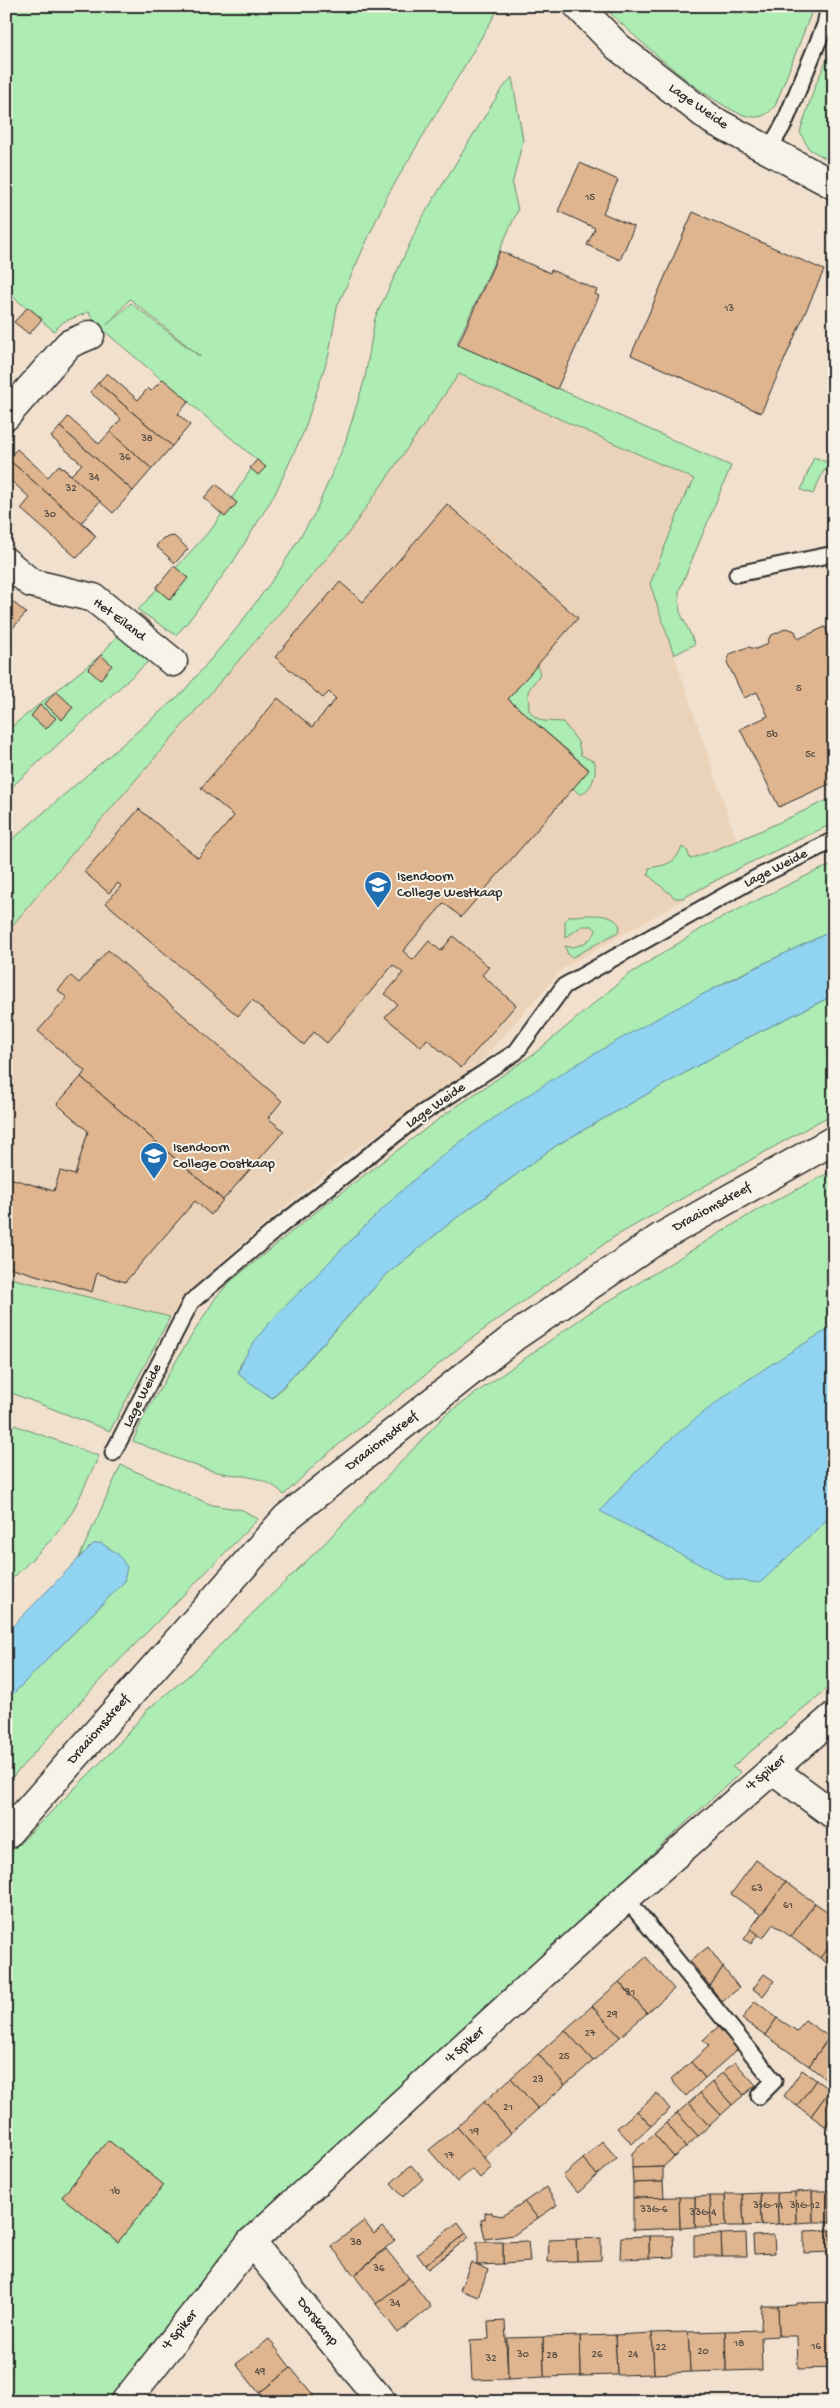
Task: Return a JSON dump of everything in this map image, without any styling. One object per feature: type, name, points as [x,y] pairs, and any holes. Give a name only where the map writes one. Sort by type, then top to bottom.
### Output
[{"type":"street","name":"Lage Weide","points":[[578,6],[618,48],[712,120],[834,185]]},
{"type":"street","points":[[6,416],[69,344],[90,335]]},
{"type":"street","name":"Het Eiland","points":[[6,562],[31,583],[94,598],[173,662]]},
{"type":"street","name":"Draaiomsdreef","points":[[6,1835],[286,1518],[514,1337],[661,1237],[834,1140]]},
{"type":"street","name":"'t Spiker","points":[[125,2402],[251,2242],[626,1898],[834,1716]]},
{"type":"street","points":[[772,1769],[834,1815]]},
{"type":"street","name":"Dorskamp","points":[[251,2242],[382,2402]]},
{"type":"lane","points":[[768,151],[784,124],[825,25],[828,15],[827,6]]},
{"type":"lane","points":[[737,574],[834,554]]},
{"type":"lane","name":"Lage Weide","points":[[113,1453],[191,1302],[198,1295],[280,1226],[422,1114],[516,1052],[564,986],[756,878],[834,840]]},
{"type":"lane","points":[[626,1898],[774,2081],[759,2096]]},
{"type":"shaded area","points":[[459,374],[694,479],[690,489],[687,489],[650,584],[745,865],[563,968],[476,1067],[356,1149],[308,1188],[250,1236],[191,1291],[170,1317],[6,1277],[6,933],[347,535]]},
{"type":"green space","points":[[6,6],[500,6],[386,198],[337,307],[329,354],[304,431],[275,494],[233,562],[176,635],[138,610],[213,527],[257,460],[103,330],[89,312],[63,322],[54,331],[6,291]],"holes":[[[130,299],[200,356],[131,303],[107,325]]]},
{"type":"green space","points":[[603,6],[769,6],[785,13],[788,6],[811,6],[812,11],[775,106],[766,115],[753,117],[738,113],[697,88],[653,52]]},
{"type":"green space","points":[[834,44],[834,163],[809,149],[800,132],[815,86]]},
{"type":"green space","points":[[512,77],[523,140],[512,185],[518,210],[457,343],[731,466],[679,591],[680,612],[695,644],[674,655],[650,584],[688,488],[690,489],[694,479],[459,374],[347,535],[6,933],[6,845],[183,692],[237,628],[279,571],[315,513],[345,443],[365,378],[375,318],[422,218],[499,93]]},
{"type":"green space","points":[[814,457],[834,465],[834,474],[824,470],[813,494],[801,490]]},
{"type":"green space","points":[[120,632],[151,659],[6,792],[6,731],[101,655]]},
{"type":"green space","points":[[537,665],[540,674],[528,691],[529,710],[535,717],[543,721],[563,722],[578,742],[581,755],[595,762],[593,781],[588,789],[580,795],[573,788],[589,769],[508,699]]},
{"type":"green space","points":[[834,797],[834,823],[745,865],[683,898],[675,898],[648,875],[649,868],[669,863],[676,857],[682,847],[687,850],[690,859],[744,838]]},
{"type":"green space","points":[[834,865],[834,930],[729,980],[535,1092],[458,1144],[392,1200],[267,1326],[240,1365],[238,1374],[273,1398],[387,1274],[455,1219],[557,1145],[743,1040],[834,995],[834,1113],[614,1237],[465,1343],[321,1459],[284,1495],[276,1488],[258,1479],[209,1470],[133,1441],[145,1414],[185,1346],[216,1297],[231,1281],[322,1207],[444,1115],[535,1053],[628,975],[709,924],[818,870]]},
{"type":"green space","points":[[570,916],[605,916],[612,918],[620,927],[618,932],[573,957],[568,955],[565,946],[574,947],[588,941],[595,934],[596,930],[592,926],[582,926],[565,938],[565,921]]},
{"type":"green space","points":[[834,1170],[834,1683],[732,1767],[741,1772],[272,2204],[175,2315],[108,2402],[6,2402],[6,1857],[115,1748],[148,1709],[187,1677],[325,1543],[445,1415],[586,1315],[759,1209]]},
{"type":"green space","points":[[6,1277],[170,1317],[110,1431],[6,1391]]},
{"type":"green space","points":[[6,1422],[99,1456],[73,1511],[54,1537],[6,1585]]},
{"type":"green space","points":[[121,1465],[212,1505],[243,1510],[258,1519],[103,1677],[6,1784],[6,1701],[124,1582],[93,1544],[78,1560]]},
{"type":"water","points":[[834,930],[834,995],[743,1040],[557,1145],[455,1219],[387,1274],[272,1398],[238,1374],[243,1360],[251,1347],[270,1322],[384,1207],[459,1143],[548,1082],[641,1027],[737,977]]},
{"type":"water","points":[[834,1326],[834,1513],[760,1583],[727,1579],[600,1511],[652,1457],[709,1408],[770,1365]]},
{"type":"water","points":[[101,1543],[118,1554],[127,1567],[124,1582],[6,1701],[6,1633],[93,1544]]},
{"type":"building","points":[[580,163],[618,180],[603,213],[634,227],[620,260],[587,245],[595,228],[558,211]]},
{"type":"building","points":[[693,212],[824,270],[761,413],[631,355]]},
{"type":"building","points":[[500,251],[550,273],[551,270],[597,290],[595,294],[599,296],[557,389],[458,345]]},
{"type":"building","points":[[28,307],[42,319],[29,334],[14,322]]},
{"type":"building","points":[[107,373],[138,400],[148,388],[151,391],[163,379],[189,401],[178,414],[190,425],[172,446],[98,383]]},
{"type":"building","points":[[98,383],[172,446],[152,469],[110,432],[121,419],[90,392]]},
{"type":"building","points":[[68,417],[99,444],[110,432],[152,469],[133,491],[60,427]]},
{"type":"building","points":[[60,427],[133,491],[113,513],[59,465],[71,475],[82,464],[51,437]]},
{"type":"building","points":[[17,449],[48,477],[59,465],[100,501],[82,522],[96,536],[8,459]]},
{"type":"building","points":[[8,459],[96,536],[77,558],[21,509],[30,498],[6,476]]},
{"type":"building","points":[[257,460],[266,467],[258,475],[250,468]]},
{"type":"building","points":[[216,484],[237,503],[225,517],[204,498]]},
{"type":"building","points":[[447,504],[578,618],[508,699],[589,770],[461,917],[444,903],[403,951],[413,960],[429,941],[441,951],[453,936],[489,967],[482,975],[516,1005],[461,1068],[427,1039],[421,1047],[385,1017],[397,1004],[385,994],[403,973],[393,965],[327,1043],[314,1032],[304,1045],[252,1000],[238,1016],[106,903],[121,886],[118,883],[109,893],[84,872],[139,809],[198,858],[234,816],[201,788],[278,698],[312,727],[336,699],[329,692],[323,698],[275,657],[340,582],[363,602]]},
{"type":"building","points":[[174,536],[188,549],[175,563],[156,546],[163,538]]},
{"type":"building","points":[[174,566],[188,578],[170,600],[156,588]]},
{"type":"building","points":[[6,596],[26,613],[6,636]]},
{"type":"building","points":[[140,614],[154,626],[146,636],[132,624]]},
{"type":"building","points":[[825,627],[834,647],[834,782],[779,807],[740,729],[768,716],[757,692],[744,698],[727,662],[730,654],[748,647],[756,649],[767,644],[770,636],[787,628],[795,631],[798,639]]},
{"type":"building","points":[[101,655],[112,665],[100,680],[88,669]]},
{"type":"building","points":[[56,691],[73,707],[62,720],[45,704]]},
{"type":"building","points":[[40,705],[56,718],[46,729],[31,716]]},
{"type":"building","points":[[108,950],[282,1101],[268,1118],[284,1131],[223,1200],[81,1077],[85,1071],[38,1031],[67,998],[58,990],[71,976],[79,983]]},
{"type":"building","points":[[81,1077],[223,1200],[211,1215],[195,1201],[125,1282],[97,1273],[92,1292],[6,1266],[6,1177],[54,1191],[60,1171],[75,1175],[88,1131],[57,1104]]},
{"type":"building","points":[[756,1860],[786,1882],[761,1915],[731,1894]]},
{"type":"building","points":[[786,1882],[815,1903],[791,1937],[773,1924],[763,1938],[750,1929]]},
{"type":"building","points":[[815,1903],[834,1916],[834,1940],[820,1958],[791,1937]]},
{"type":"building","points":[[751,1929],[758,1934],[751,1944],[744,1939]]},
{"type":"building","points":[[834,1940],[834,1968],[820,1958]]},
{"type":"building","points":[[708,1947],[723,1967],[710,1986],[690,1961]]},
{"type":"building","points":[[646,1957],[674,1989],[647,2013],[619,1982]]},
{"type":"building","points":[[723,1967],[739,1988],[722,2002],[710,1986]]},
{"type":"building","points":[[764,1974],[774,1981],[763,1996],[753,1989]]},
{"type":"building","points":[[619,1982],[647,2013],[620,2037],[592,2006]]},
{"type":"building","points":[[755,2001],[777,2018],[765,2035],[742,2019]]},
{"type":"building","points":[[592,2006],[620,2037],[593,2061],[565,2030]]},
{"type":"building","points":[[777,2018],[797,2031],[805,2020],[829,2037],[809,2066],[765,2035]]},
{"type":"building","points":[[718,2027],[738,2049],[705,2078],[691,2062],[709,2046],[703,2040]]},
{"type":"building","points":[[565,2030],[593,2061],[565,2085],[538,2054]]},
{"type":"building","points":[[834,2031],[834,2067],[826,2079],[809,2066]]},
{"type":"building","points":[[538,2054],[565,2085],[538,2109],[511,2078]]},
{"type":"building","points":[[691,2062],[705,2078],[686,2096],[671,2080]]},
{"type":"building","points":[[735,2062],[756,2085],[744,2095],[723,2072]]},
{"type":"building","points":[[802,2070],[816,2080],[797,2106],[784,2096]]},
{"type":"building","points":[[723,2072],[744,2095],[732,2105],[712,2082]]},
{"type":"building","points":[[511,2078],[538,2109],[511,2133],[484,2102]]},
{"type":"building","points":[[816,2080],[830,2090],[811,2116],[797,2106]]},
{"type":"building","points":[[712,2082],[732,2105],[721,2115],[700,2093]]},
{"type":"building","points":[[830,2090],[834,2093],[834,2114],[825,2126],[811,2116]]},
{"type":"building","points":[[657,2093],[670,2109],[651,2126],[637,2111]]},
{"type":"building","points":[[700,2093],[721,2115],[709,2126],[689,2103]]},
{"type":"building","points":[[484,2102],[511,2133],[484,2158],[457,2127]]},
{"type":"building","points":[[689,2103],[709,2126],[698,2136],[677,2113]]},
{"type":"building","points":[[637,2111],[651,2126],[632,2144],[617,2128]]},
{"type":"building","points":[[677,2113],[698,2136],[686,2147],[666,2123]]},
{"type":"building","points":[[834,2114],[834,2132],[825,2126]]},
{"type":"building","points":[[666,2123],[686,2147],[674,2157],[654,2134]]},
{"type":"building","points":[[457,2127],[492,2167],[480,2178],[472,2169],[457,2182],[429,2150]]},
{"type":"building","points":[[654,2134],[674,2157],[663,2167],[632,2168],[632,2153]]},
{"type":"building","points":[[108,2140],[164,2185],[118,2242],[62,2197]]},
{"type":"building","points":[[602,2141],[617,2158],[597,2175],[583,2159]]},
{"type":"building","points":[[583,2159],[597,2175],[578,2193],[563,2176]]},
{"type":"building","points":[[411,2165],[423,2179],[403,2197],[391,2183]]},
{"type":"building","points":[[663,2167],[663,2182],[633,2183],[632,2168]]},
{"type":"building","points":[[663,2182],[664,2198],[633,2198],[633,2183]]},
{"type":"building","points":[[546,2187],[557,2205],[538,2218],[524,2202]]},
{"type":"building","points":[[812,2191],[829,2191],[830,2222],[813,2222]]},
{"type":"building","points":[[812,2191],[813,2222],[796,2223],[795,2192]]},
{"type":"building","points":[[829,2191],[834,2191],[834,2221],[830,2222]]},
{"type":"building","points":[[795,2192],[796,2223],[778,2224],[777,2193]]},
{"type":"building","points":[[760,2193],[777,2193],[778,2224],[761,2225]]},
{"type":"building","points":[[760,2193],[761,2225],[744,2226],[742,2194]]},
{"type":"building","points":[[725,2194],[742,2194],[744,2226],[726,2226]]},
{"type":"building","points":[[710,2196],[725,2196],[726,2226],[711,2227]]},
{"type":"building","points":[[710,2196],[711,2227],[695,2227],[695,2197]]},
{"type":"building","points":[[679,2197],[695,2197],[695,2227],[680,2228]]},
{"type":"building","points":[[679,2197],[680,2228],[633,2230],[633,2198]]},
{"type":"building","points":[[524,2202],[538,2218],[514,2235],[485,2239],[481,2220],[485,2219],[485,2213],[492,2212],[492,2214],[502,2216]]},
{"type":"building","points":[[364,2221],[374,2234],[383,2227],[395,2240],[354,2275],[331,2246]]},
{"type":"building","points":[[458,2222],[466,2233],[425,2265],[417,2254]]},
{"type":"building","points":[[830,2230],[831,2252],[804,2253],[804,2231]]},
{"type":"building","points":[[830,2230],[834,2230],[834,2252],[831,2252]]},
{"type":"building","points":[[466,2233],[469,2237],[428,2269],[425,2265]]},
{"type":"building","points":[[746,2233],[747,2256],[722,2256],[721,2234]]},
{"type":"building","points":[[721,2234],[722,2256],[694,2256],[694,2235]]},
{"type":"building","points":[[774,2235],[775,2253],[754,2254],[753,2236]]},
{"type":"building","points":[[649,2236],[673,2236],[674,2257],[649,2258]]},
{"type":"building","points":[[649,2236],[649,2258],[620,2259],[621,2237]]},
{"type":"building","points":[[601,2238],[601,2260],[577,2261],[576,2239]]},
{"type":"building","points":[[576,2239],[577,2261],[548,2262],[549,2240]]},
{"type":"building","points":[[528,2241],[530,2262],[503,2264],[503,2242]]},
{"type":"building","points":[[477,2242],[503,2242],[503,2264],[478,2265],[488,2270],[478,2297],[460,2290],[471,2262],[477,2265]]},
{"type":"building","points":[[386,2249],[409,2278],[376,2304],[354,2275]]},
{"type":"building","points":[[409,2278],[431,2307],[398,2333],[376,2304]]},
{"type":"building","points":[[832,2302],[834,2368],[798,2369],[797,2336],[779,2336],[778,2306],[796,2305],[796,2303]]},
{"type":"building","points":[[762,2306],[778,2306],[779,2336],[761,2337],[762,2370],[726,2371],[725,2331],[761,2330]]},
{"type":"building","points":[[505,2321],[508,2379],[472,2380],[470,2340],[489,2339],[488,2322]]},
{"type":"building","points":[[725,2331],[726,2371],[690,2372],[688,2332]]},
{"type":"building","points":[[688,2332],[690,2372],[654,2374],[652,2333]]},
{"type":"building","points":[[652,2333],[654,2374],[617,2375],[615,2335]]},
{"type":"building","points":[[615,2335],[617,2375],[581,2376],[580,2336]]},
{"type":"building","points":[[580,2336],[581,2376],[544,2377],[543,2337]]},
{"type":"building","points":[[543,2337],[544,2377],[508,2379],[507,2338]]},
{"type":"building","points":[[269,2339],[291,2368],[259,2393],[236,2364]]},
{"type":"building","points":[[291,2368],[314,2396],[307,2402],[265,2402],[259,2393]]},
{"type":"place","name":"Isendoorn College Westkaap","points":[[378,909]]},
{"type":"place","name":"Isendoorn College Oostkaap","points":[[154,1180]]}]
